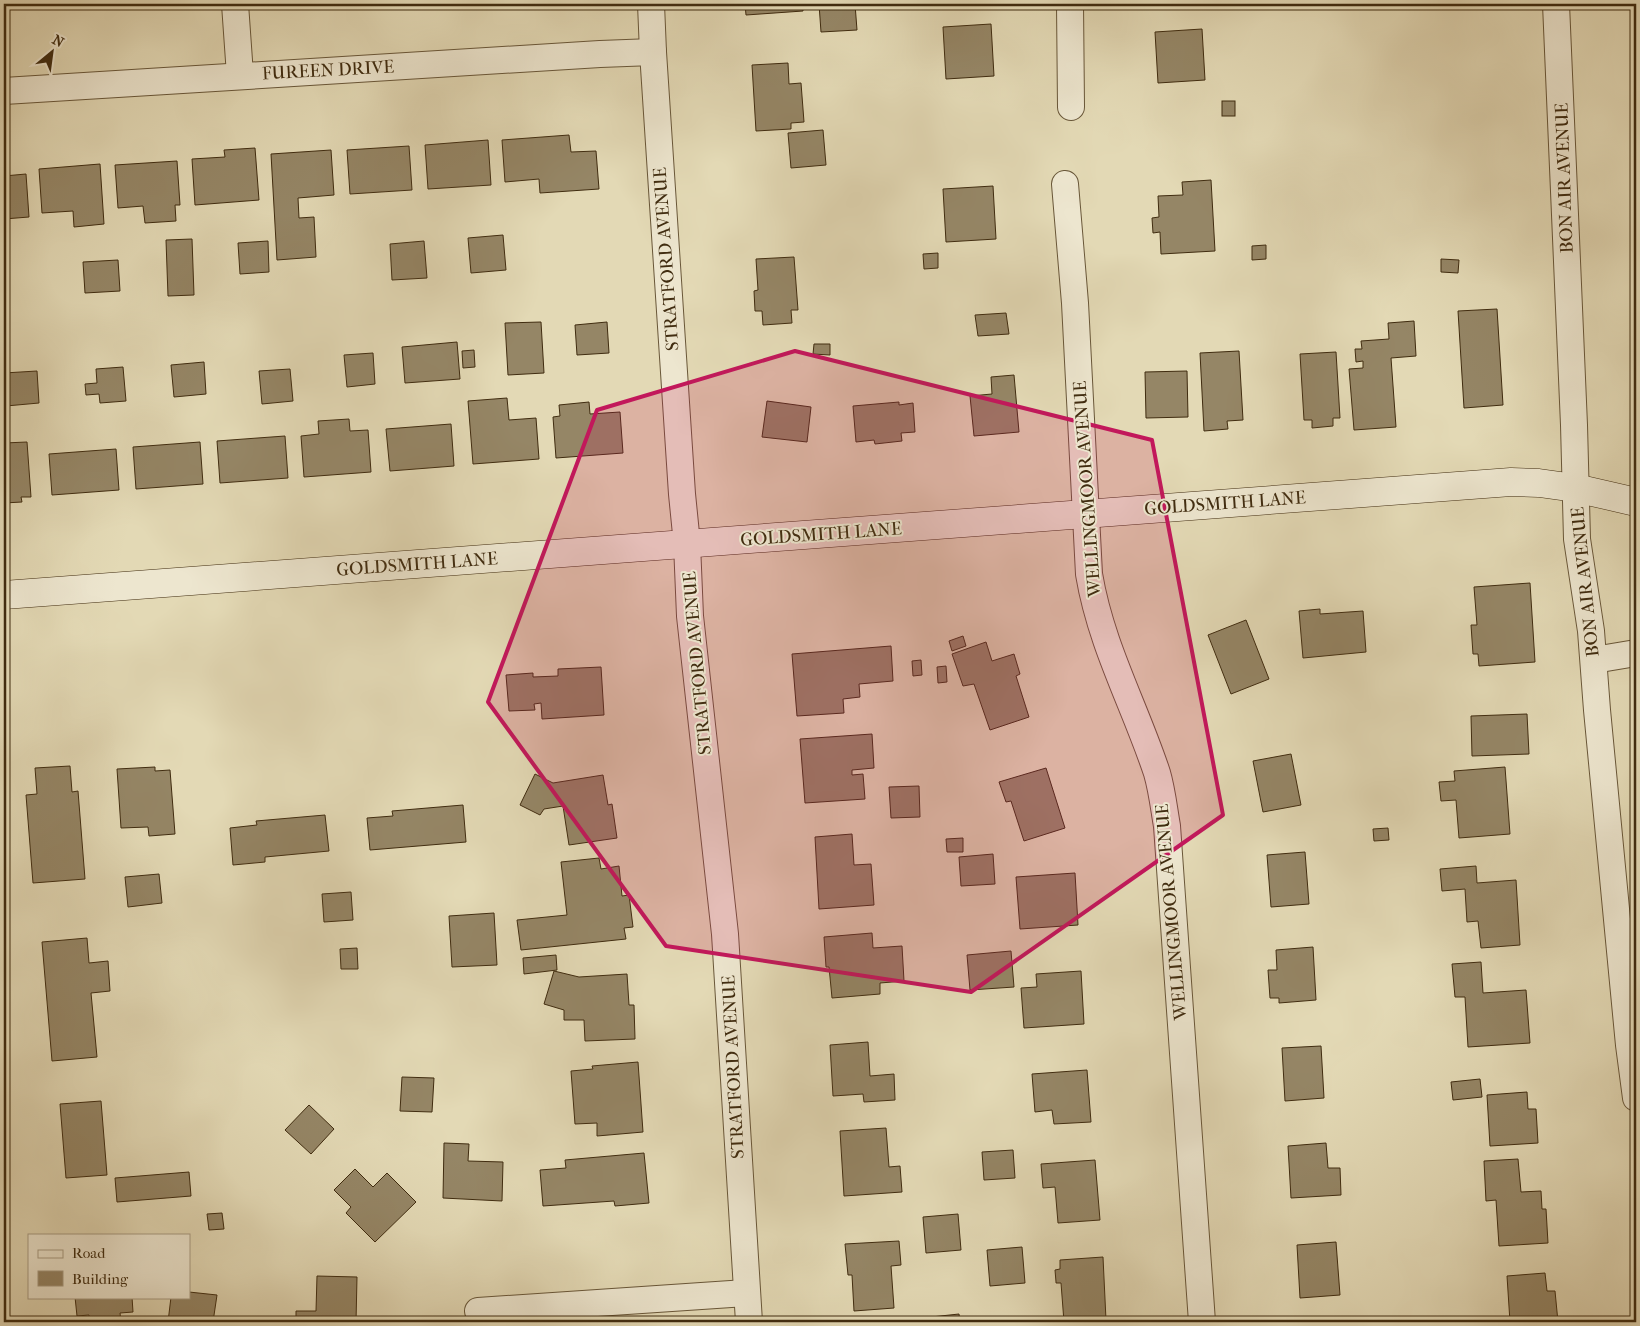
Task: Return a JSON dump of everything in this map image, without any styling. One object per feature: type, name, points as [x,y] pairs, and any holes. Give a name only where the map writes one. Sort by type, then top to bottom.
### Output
[{"type":"street","points":[[235,4],[240,75]]},
{"type":"street","name":"STRATFORD AVENUE","points":[[651,4],[682,494],[687,544],[690,616],[725,934],[749,1322]]},
{"type":"street","points":[[1070,4],[1071,107]]},
{"type":"street","name":"BON AIR AVENUE","points":[[1556,4],[1574,415],[1577,539],[1594,660],[1629,1045],[1636,1098]]},
{"type":"street","name":"FUREEN DRIVE","points":[[4,91],[240,75],[653,52]]},
{"type":"street","name":"WELLINGMOOR AVENUE","points":[[1065,184],[1074,303],[1089,574],[1093,598],[1105,640],[1157,775],[1167,826],[1202,1322]]},
{"type":"street","name":"GOLDSMITH LANE","points":[[4,595],[1511,482],[1575,488],[1636,502]]},
{"type":"street","points":[[1594,660],[1636,653]]},
{"type":"street","points":[[478,1311],[746,1293]]},
{"type":"highlighted area","points":[[795,351],[1152,440],[1223,815],[971,992],[666,946],[488,702],[597,410]]},
{"type":"building","points":[[745,4],[803,4],[803,11],[746,15]]},
{"type":"building","points":[[819,4],[855,4],[857,30],[821,32]]},
{"type":"building","points":[[991,24],[994,76],[946,79],[943,27]]},
{"type":"building","points":[[1202,29],[1205,80],[1158,83],[1155,32]]},
{"type":"building","points":[[788,63],[789,84],[801,83],[804,122],[791,123],[791,129],[756,131],[752,65]]},
{"type":"building","points":[[1222,101],[1235,101],[1235,116],[1222,116]]},
{"type":"building","points":[[823,130],[826,165],[791,168],[788,133]]},
{"type":"building","points":[[569,135],[571,152],[596,151],[599,189],[540,193],[539,179],[505,182],[502,140]]},
{"type":"building","points":[[488,140],[491,185],[428,189],[425,145]]},
{"type":"building","points":[[409,146],[412,190],[350,194],[347,150]]},
{"type":"building","points":[[255,148],[259,200],[195,205],[192,159],[225,157],[224,150]]},
{"type":"building","points":[[331,150],[334,195],[298,198],[299,218],[314,217],[316,257],[277,260],[271,154]]},
{"type":"building","points":[[177,161],[180,205],[175,205],[176,221],[145,223],[143,206],[118,208],[115,165]]},
{"type":"building","points":[[100,164],[104,224],[74,227],[73,211],[42,213],[39,169]]},
{"type":"building","points":[[26,174],[29,217],[4,219],[4,176]]},
{"type":"building","points":[[1211,180],[1215,251],[1161,254],[1160,232],[1153,233],[1152,218],[1159,217],[1158,196],[1183,195],[1182,182]]},
{"type":"building","points":[[993,186],[996,239],[946,242],[943,189]]},
{"type":"building","points":[[503,235],[506,270],[471,273],[468,238]]},
{"type":"building","points":[[192,239],[194,295],[168,296],[166,240]]},
{"type":"building","points":[[268,241],[269,272],[240,274],[238,243]]},
{"type":"building","points":[[424,241],[427,278],[392,280],[390,244]]},
{"type":"building","points":[[1266,245],[1266,259],[1252,260],[1252,246]]},
{"type":"building","points":[[938,253],[938,268],[924,269],[923,254]]},
{"type":"building","points":[[794,257],[798,310],[791,310],[792,323],[763,325],[762,311],[755,311],[754,291],[758,290],[756,259]]},
{"type":"building","points":[[1441,259],[1459,260],[1458,273],[1441,272]]},
{"type":"building","points":[[118,260],[120,291],[85,293],[83,262]]},
{"type":"building","points":[[1497,309],[1503,405],[1464,408],[1458,311]]},
{"type":"building","points":[[1006,313],[1009,334],[978,336],[975,315]]},
{"type":"building","points":[[1414,321],[1416,356],[1391,358],[1396,427],[1354,430],[1349,369],[1363,368],[1363,361],[1356,362],[1355,349],[1362,349],[1361,341],[1389,339],[1388,323]]},
{"type":"building","points":[[541,322],[544,373],[508,375],[505,323]]},
{"type":"building","points":[[607,322],[609,353],[577,355],[575,325]]},
{"type":"building","points":[[457,342],[460,379],[405,383],[402,347]]},
{"type":"building","points":[[814,344],[830,344],[830,355],[813,354]]},
{"type":"building","points":[[474,350],[475,367],[463,368],[462,351]]},
{"type":"building","points":[[1239,351],[1243,420],[1227,421],[1228,429],[1204,431],[1200,353]]},
{"type":"building","points":[[1336,352],[1340,418],[1333,418],[1333,426],[1312,428],[1312,420],[1304,420],[1300,354]]},
{"type":"building","points":[[373,353],[375,384],[347,387],[344,355]]},
{"type":"building","points":[[204,362],[206,394],[174,397],[171,365]]},
{"type":"building","points":[[123,367],[126,401],[100,403],[99,394],[86,395],[85,384],[97,383],[96,369]]},
{"type":"building","points":[[290,369],[293,401],[262,404],[259,371]]},
{"type":"building","points":[[37,371],[39,403],[6,406],[4,373]]},
{"type":"building","points":[[1187,371],[1188,417],[1146,418],[1145,372]]},
{"type":"building","points":[[1014,375],[1019,432],[974,436],[970,396],[992,394],[991,377]]},
{"type":"building","points":[[507,398],[509,420],[536,418],[539,459],[473,464],[468,401]]},
{"type":"building","points":[[767,401],[811,407],[807,442],[762,437]]},
{"type":"building","points":[[589,402],[590,414],[620,412],[623,453],[556,458],[553,417],[560,416],[559,405]]},
{"type":"building","points":[[899,402],[899,405],[913,403],[915,432],[901,433],[902,441],[875,444],[874,440],[856,442],[853,406]]},
{"type":"building","points":[[349,419],[350,431],[368,430],[371,472],[304,477],[301,436],[319,434],[318,421]]},
{"type":"building","points":[[451,424],[454,466],[390,471],[386,429]]},
{"type":"building","points":[[285,436],[288,478],[220,483],[217,441]]},
{"type":"building","points":[[27,442],[31,497],[21,497],[22,502],[4,503],[4,443]]},
{"type":"building","points":[[200,442],[203,484],[136,489],[133,447]]},
{"type":"building","points":[[116,449],[119,490],[52,495],[49,454]]},
{"type":"building","points":[[1530,583],[1535,662],[1479,666],[1478,654],[1473,654],[1471,625],[1477,625],[1474,587]]},
{"type":"building","points":[[1320,609],[1320,614],[1363,611],[1366,652],[1303,658],[1299,611]]},
{"type":"building","points":[[1246,620],[1269,679],[1231,694],[1208,635]]},
{"type":"building","points":[[963,636],[966,646],[952,651],[949,641]]},
{"type":"building","points":[[986,642],[992,661],[1014,654],[1020,674],[1016,676],[1029,717],[990,730],[974,684],[963,686],[952,654]]},
{"type":"building","points":[[891,646],[893,681],[859,684],[860,697],[843,699],[844,713],[797,716],[792,654]]},
{"type":"building","points":[[921,660],[922,675],[913,676],[912,661]]},
{"type":"building","points":[[946,666],[947,682],[938,683],[937,667]]},
{"type":"building","points":[[601,667],[604,715],[542,719],[541,703],[534,704],[535,710],[509,711],[506,675],[533,673],[533,677],[558,676],[558,669]]},
{"type":"building","points":[[1527,714],[1529,754],[1472,756],[1471,716]]},
{"type":"building","points":[[872,734],[874,768],[852,770],[852,775],[863,774],[865,799],[805,803],[800,739]]},
{"type":"building","points":[[1291,754],[1301,805],[1263,812],[1253,761]]},
{"type":"building","points":[[70,766],[72,792],[78,791],[85,879],[33,883],[26,795],[37,794],[35,768]]},
{"type":"building","points":[[155,767],[155,771],[170,770],[175,834],[149,836],[148,827],[121,828],[117,769]]},
{"type":"building","points":[[1505,767],[1510,834],[1459,838],[1456,800],[1441,801],[1439,782],[1455,781],[1454,771]]},
{"type":"building","points":[[1046,768],[1065,828],[1024,841],[1011,801],[1006,802],[999,782]]},
{"type":"building","points":[[535,774],[553,783],[603,775],[608,805],[612,804],[617,838],[569,845],[563,806],[544,809],[540,815],[520,805]]},
{"type":"building","points":[[919,786],[920,817],[891,818],[889,787]]},
{"type":"building","points":[[463,805],[466,842],[370,850],[367,818],[393,816],[392,811]]},
{"type":"building","points":[[325,815],[329,851],[265,857],[265,862],[233,865],[230,828],[257,825],[256,821]]},
{"type":"building","points":[[1388,828],[1389,840],[1374,841],[1373,829]]},
{"type":"building","points":[[852,834],[854,865],[871,864],[874,905],[819,909],[815,837]]},
{"type":"building","points":[[963,838],[963,852],[947,852],[946,839]]},
{"type":"building","points":[[1305,852],[1309,904],[1271,907],[1267,855]]},
{"type":"building","points":[[993,854],[995,884],[961,886],[959,857]]},
{"type":"building","points":[[599,858],[601,869],[619,866],[622,896],[629,895],[633,927],[624,928],[626,939],[521,950],[517,920],[567,915],[561,862]]},
{"type":"building","points":[[1476,866],[1477,883],[1516,880],[1520,945],[1481,948],[1478,921],[1467,922],[1465,889],[1442,891],[1440,869]]},
{"type":"building","points":[[1075,873],[1078,925],[1020,929],[1016,877]]},
{"type":"building","points":[[159,874],[162,903],[128,907],[125,877]]},
{"type":"building","points":[[351,892],[353,920],[324,922],[322,894]]},
{"type":"building","points":[[494,913],[497,965],[452,967],[449,916]]},
{"type":"building","points":[[872,933],[873,948],[902,946],[904,981],[880,983],[880,994],[832,998],[829,967],[826,967],[824,937]]},
{"type":"building","points":[[87,938],[89,963],[108,961],[110,991],[91,993],[97,1057],[52,1061],[42,942]]},
{"type":"building","points":[[1313,947],[1316,1000],[1279,1003],[1279,998],[1270,998],[1268,970],[1277,970],[1276,950]]},
{"type":"building","points":[[357,948],[358,969],[341,969],[340,949]]},
{"type":"building","points":[[1011,951],[1014,987],[970,990],[967,955]]},
{"type":"building","points":[[556,955],[557,970],[524,974],[523,958]]},
{"type":"building","points":[[1481,962],[1483,993],[1526,990],[1530,1043],[1468,1047],[1465,997],[1455,997],[1452,964]]},
{"type":"building","points":[[554,971],[579,977],[627,974],[629,1005],[634,1005],[635,1039],[585,1041],[584,1020],[564,1020],[564,1010],[544,1004]]},
{"type":"building","points":[[1081,971],[1084,1024],[1024,1028],[1021,988],[1037,987],[1036,974]]},
{"type":"building","points":[[868,1042],[870,1076],[894,1074],[895,1100],[864,1102],[863,1094],[833,1096],[830,1045]]},
{"type":"building","points":[[1321,1046],[1324,1098],[1285,1101],[1282,1048]]},
{"type":"building","points":[[638,1062],[643,1132],[597,1136],[597,1123],[575,1124],[571,1071],[593,1069],[592,1066]]},
{"type":"building","points":[[1087,1070],[1091,1122],[1054,1124],[1052,1110],[1035,1112],[1032,1074]]},
{"type":"building","points":[[402,1077],[434,1078],[432,1112],[400,1111]]},
{"type":"building","points":[[1480,1079],[1482,1097],[1453,1100],[1451,1082]]},
{"type":"building","points":[[1527,1092],[1528,1109],[1536,1109],[1538,1143],[1490,1146],[1487,1095]]},
{"type":"building","points":[[101,1101],[107,1175],[66,1178],[60,1104]]},
{"type":"building","points":[[309,1105],[334,1129],[311,1154],[285,1130]]},
{"type":"building","points":[[886,1128],[889,1167],[900,1166],[902,1192],[844,1196],[840,1131]]},
{"type":"building","points":[[444,1143],[469,1144],[468,1161],[503,1162],[502,1201],[443,1198]]},
{"type":"building","points":[[1326,1143],[1328,1168],[1340,1168],[1341,1195],[1291,1198],[1288,1146]]},
{"type":"building","points":[[1013,1150],[1015,1178],[984,1180],[982,1152]]},
{"type":"building","points":[[644,1153],[649,1203],[615,1206],[614,1201],[543,1206],[540,1170],[566,1168],[565,1160]]},
{"type":"building","points":[[1518,1159],[1521,1192],[1541,1191],[1542,1209],[1546,1209],[1548,1243],[1499,1246],[1496,1200],[1486,1201],[1484,1161]]},
{"type":"building","points":[[1095,1160],[1100,1220],[1058,1223],[1055,1187],[1043,1188],[1041,1164]]},
{"type":"building","points":[[355,1169],[373,1187],[387,1173],[416,1202],[375,1242],[346,1213],[351,1207],[334,1190]]},
{"type":"building","points":[[189,1172],[191,1196],[117,1202],[115,1178]]},
{"type":"building","points":[[222,1213],[224,1229],[209,1230],[207,1214]]},
{"type":"building","points":[[958,1214],[961,1250],[926,1253],[923,1217]]},
{"type":"building","points":[[899,1241],[901,1265],[891,1266],[894,1308],[854,1311],[852,1275],[848,1275],[845,1244]]},
{"type":"building","points":[[1336,1242],[1340,1295],[1300,1298],[1297,1245]]},
{"type":"building","points":[[1022,1247],[1025,1283],[990,1286],[987,1250]]},
{"type":"building","points":[[1103,1257],[1106,1320],[1064,1322],[1061,1283],[1056,1283],[1055,1270],[1060,1269],[1060,1260]]},
{"type":"building","points":[[1545,1273],[1547,1291],[1555,1291],[1558,1322],[1510,1322],[1507,1276]]},
{"type":"building","points":[[317,1276],[357,1277],[356,1322],[296,1322],[296,1311],[316,1311]]},
{"type":"building","points":[[190,1292],[217,1295],[213,1322],[168,1322],[171,1298],[190,1298]]},
{"type":"building","points":[[75,1298],[132,1298],[133,1312],[120,1313],[121,1322],[89,1322],[89,1315],[77,1316]]},
{"type":"building","points":[[959,1314],[960,1322],[922,1322],[922,1318]]}]
